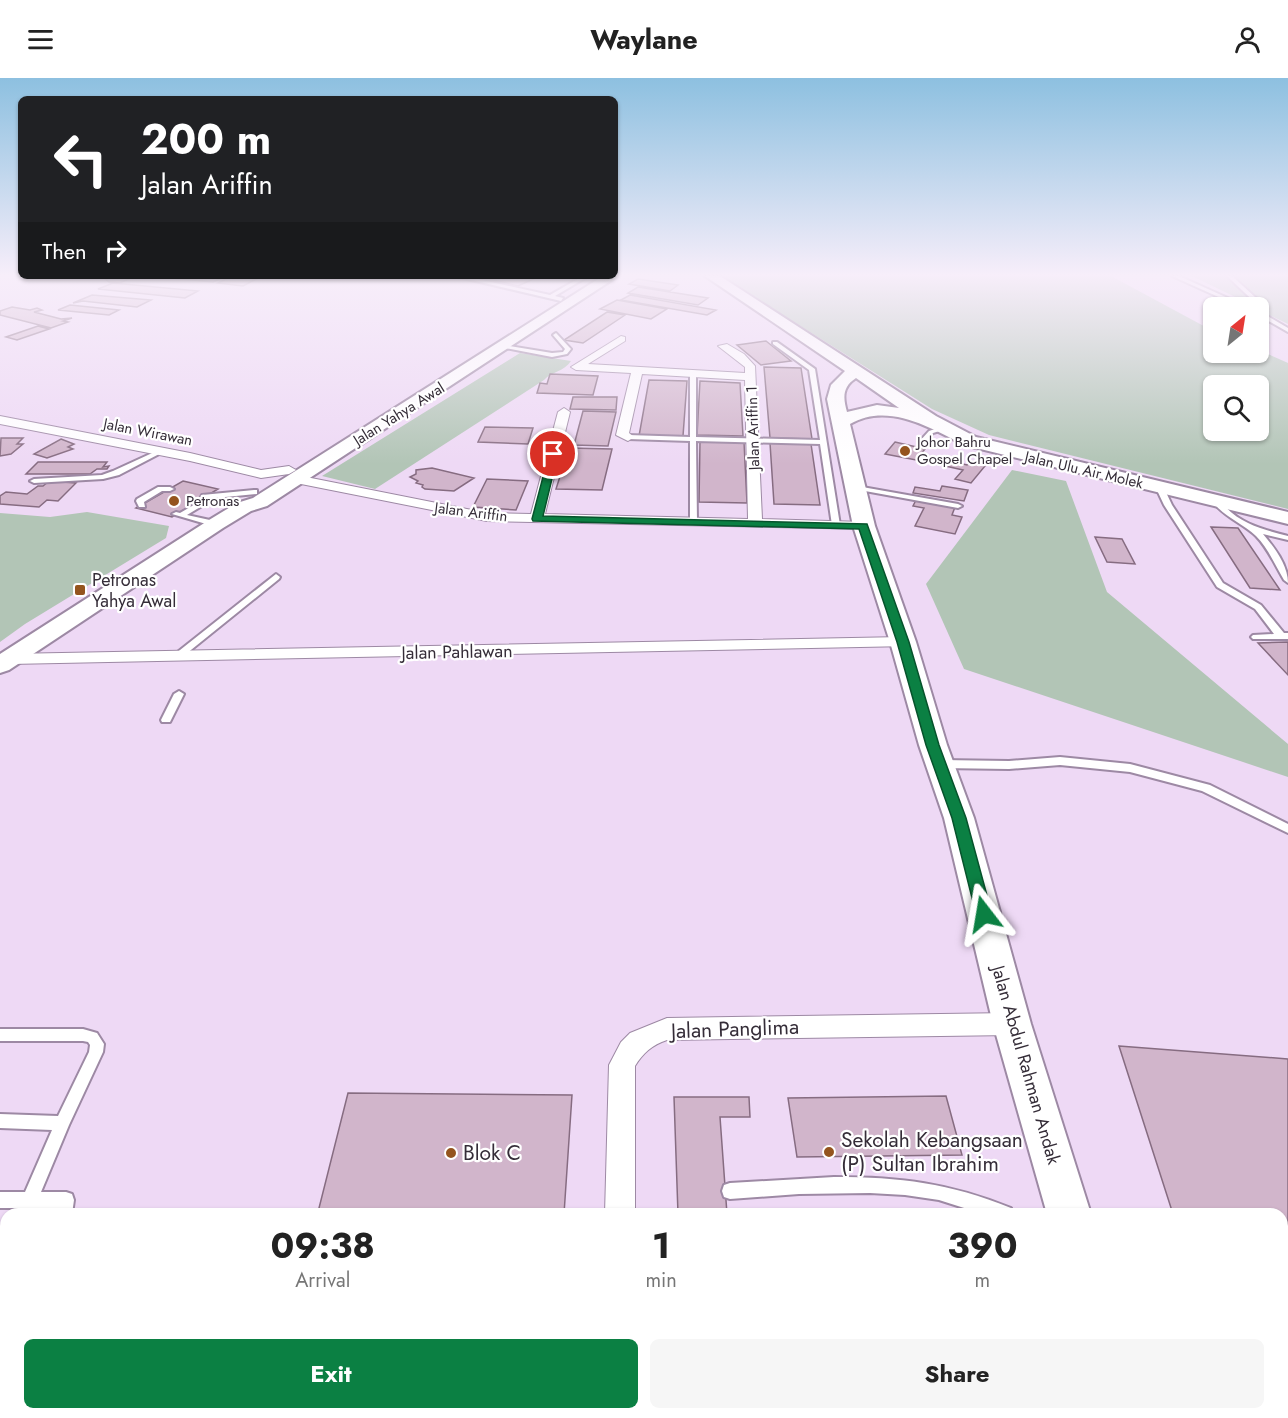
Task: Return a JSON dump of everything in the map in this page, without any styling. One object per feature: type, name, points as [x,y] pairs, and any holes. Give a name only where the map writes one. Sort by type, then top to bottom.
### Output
[{"type":"street","name":"Jalan Yahya Awal","points":[[292,475],[492,339]]},
{"type":"street","name":"Jalan Yahya Awal","points":[[5,662],[216,524],[255,490],[292,475],[516,339]]},
{"type":"street","points":[[621,339],[576,367],[751,377]]},
{"type":"street","name":"Jalan Ulu Air Molek","points":[[806,339],[937,424],[970,441],[1288,518]]},
{"type":"street","name":"Jalan Ariffin 1","points":[[723,346],[740,356],[750,366],[755,523]]},
{"type":"street","points":[[628,437],[622,435],[636,371]]},
{"type":"street","name":"Jalan Abdul Rahman Andak","points":[[856,372],[845,377],[836,387],[835,399],[854,487],[864,526],[968,848],[1012,1024],[1067,1208]]},
{"type":"street","points":[[839,423],[858,413],[886,410],[937,424]]},
{"type":"street","points":[[537,519],[564,412]]},
{"type":"street","name":"Jalan Wirawan","points":[[0,420],[162,451],[255,490]]},
{"type":"street","points":[[0,431],[14,423]]},
{"type":"street","name":"Jalan Ariffin","points":[[292,475],[487,517],[864,526]]},
{"type":"street","name":"Jalan Pahlawan","points":[[5,662],[178,656],[903,642]]},
{"type":"street","name":"Jalan Panglima","points":[[620,1208],[622,1065],[630,1049],[644,1036],[667,1029],[1012,1024]]},
{"type":"lane","points":[[503,347],[552,355],[566,353],[568,349],[559,339]]},
{"type":"lane","points":[[775,343],[812,369],[836,525]]},
{"type":"lane","points":[[693,374],[693,522]]},
{"type":"lane","points":[[922,442],[937,424]]},
{"type":"lane","points":[[628,437],[822,442]]},
{"type":"lane","points":[[34,481],[103,477],[162,451]]},
{"type":"lane","points":[[854,487],[958,506]]},
{"type":"lane","points":[[1160,488],[1168,505],[1220,585],[1257,607],[1284,636]]},
{"type":"lane","points":[[142,505],[140,501],[161,489],[170,489]]},
{"type":"lane","points":[[216,524],[179,515],[208,497],[255,490]]},
{"type":"lane","points":[[1216,501],[1223,513],[1251,529],[1263,539],[1288,580]]},
{"type":"lane","points":[[1251,529],[1288,538]]},
{"type":"lane","points":[[178,656],[276,577]]},
{"type":"lane","points":[[1256,637],[1284,636]]},
{"type":"lane","points":[[166,720],[179,694]]},
{"type":"lane","points":[[940,764],[1009,765],[1060,761],[1130,768],[1206,788],[1288,829]]},
{"type":"lane","points":[[0,1035],[83,1035],[92,1037],[97,1044],[96,1052],[62,1123],[30,1200]]},
{"type":"lane","points":[[0,1121],[62,1123]]},
{"type":"lane","points":[[730,1191],[782,1187],[875,1186],[926,1190],[978,1201],[993,1208]]},
{"type":"lane","points":[[0,1200],[66,1200],[66,1208]]},
{"type":"green space","points":[[820,339],[1203,339],[1203,363],[1269,363],[1269,354],[1288,363],[1288,509],[989,435],[932,409]]},
{"type":"green space","points":[[520,353],[571,361],[375,489],[322,476]]},
{"type":"green space","points":[[1012,470],[1066,481],[1107,592],[1288,744],[1288,777],[964,669],[926,584]]},
{"type":"green space","points":[[87,512],[169,526],[166,538],[25,624],[0,642],[0,513],[50,517]]},
{"type":"building","points":[[566,339],[590,339],[583,343],[564,340]]},
{"type":"building","points":[[766,341],[791,361],[761,365],[737,345]]},
{"type":"building","points":[[764,367],[801,368],[812,439],[770,438]]},
{"type":"building","points":[[550,374],[598,376],[593,395],[537,393],[540,383],[547,384]]},
{"type":"building","points":[[649,380],[687,381],[683,436],[639,436]]},
{"type":"building","points":[[700,381],[740,383],[743,436],[697,435]]},
{"type":"building","points":[[573,397],[617,397],[616,410],[570,409]]},
{"type":"building","points":[[583,411],[616,412],[608,446],[574,445]]},
{"type":"building","points":[[485,427],[533,428],[528,444],[478,442]]},
{"type":"building","points":[[1,438],[23,438],[17,444],[23,444],[11,454],[0,456]]},
{"type":"building","points":[[61,439],[74,444],[68,447],[73,449],[47,458],[34,454]]},
{"type":"building","points":[[700,441],[744,442],[747,503],[699,502]]},
{"type":"building","name":"Johor Bahru Gospel Chapel","points":[[895,442],[925,449],[916,460],[885,454]]},
{"type":"building","points":[[770,443],[811,444],[820,505],[774,504]]},
{"type":"building","points":[[569,448],[612,449],[602,490],[556,489]]},
{"type":"building","points":[[946,460],[985,466],[971,483],[955,479],[963,470],[941,465]]},
{"type":"building","points":[[38,462],[107,462],[103,467],[109,466],[107,469],[97,469],[90,474],[26,474]]},
{"type":"building","points":[[432,468],[474,478],[454,491],[425,489],[423,485],[416,483],[418,481],[410,477],[416,474],[416,470]]},
{"type":"building","points":[[487,479],[528,481],[516,510],[473,507]]},
{"type":"building","points":[[49,481],[76,483],[58,501],[47,500],[39,507],[0,504],[0,496],[6,492],[27,494]]},
{"type":"building","name":"Petronas","points":[[183,481],[218,489],[172,517],[136,508]]},
{"type":"building","points":[[942,486],[968,490],[964,501],[913,493],[915,487],[940,491]]},
{"type":"building","points":[[916,500],[955,507],[952,515],[962,517],[955,534],[915,526],[924,508],[913,506]]},
{"type":"building","points":[[1211,527],[1238,528],[1280,590],[1250,588]]},
{"type":"building","points":[[1095,537],[1122,539],[1135,564],[1107,562]]},
{"type":"building","points":[[1288,642],[1288,675],[1258,643]]},
{"type":"building","points":[[1119,1046],[1288,1059],[1288,1208],[1171,1208]]},
{"type":"building","name":"Blok C","points":[[348,1093],[572,1095],[564,1208],[319,1208]]},
{"type":"building","points":[[946,1096],[962,1155],[797,1157],[788,1098]]},
{"type":"building","points":[[674,1097],[749,1097],[750,1117],[720,1117],[727,1208],[678,1208]]},
{"type":"place","name":"Johor Bahru Gospel Chapel","points":[[905,451]]},
{"type":"place","name":"Petronas","points":[[174,501]]},
{"type":"place","name":"Petronas Yahya Awal","points":[[80,590]]},
{"type":"place","name":"Sekolah Kebangsaan (P) Sultan Ibrahim","points":[[829,1152]]},
{"type":"place","name":"Blok C","points":[[451,1153]]},
{"type":"route","points":[[553,454],[537,519],[864,526],[903,642],[933,745],[959,818],[984,914]]}]
